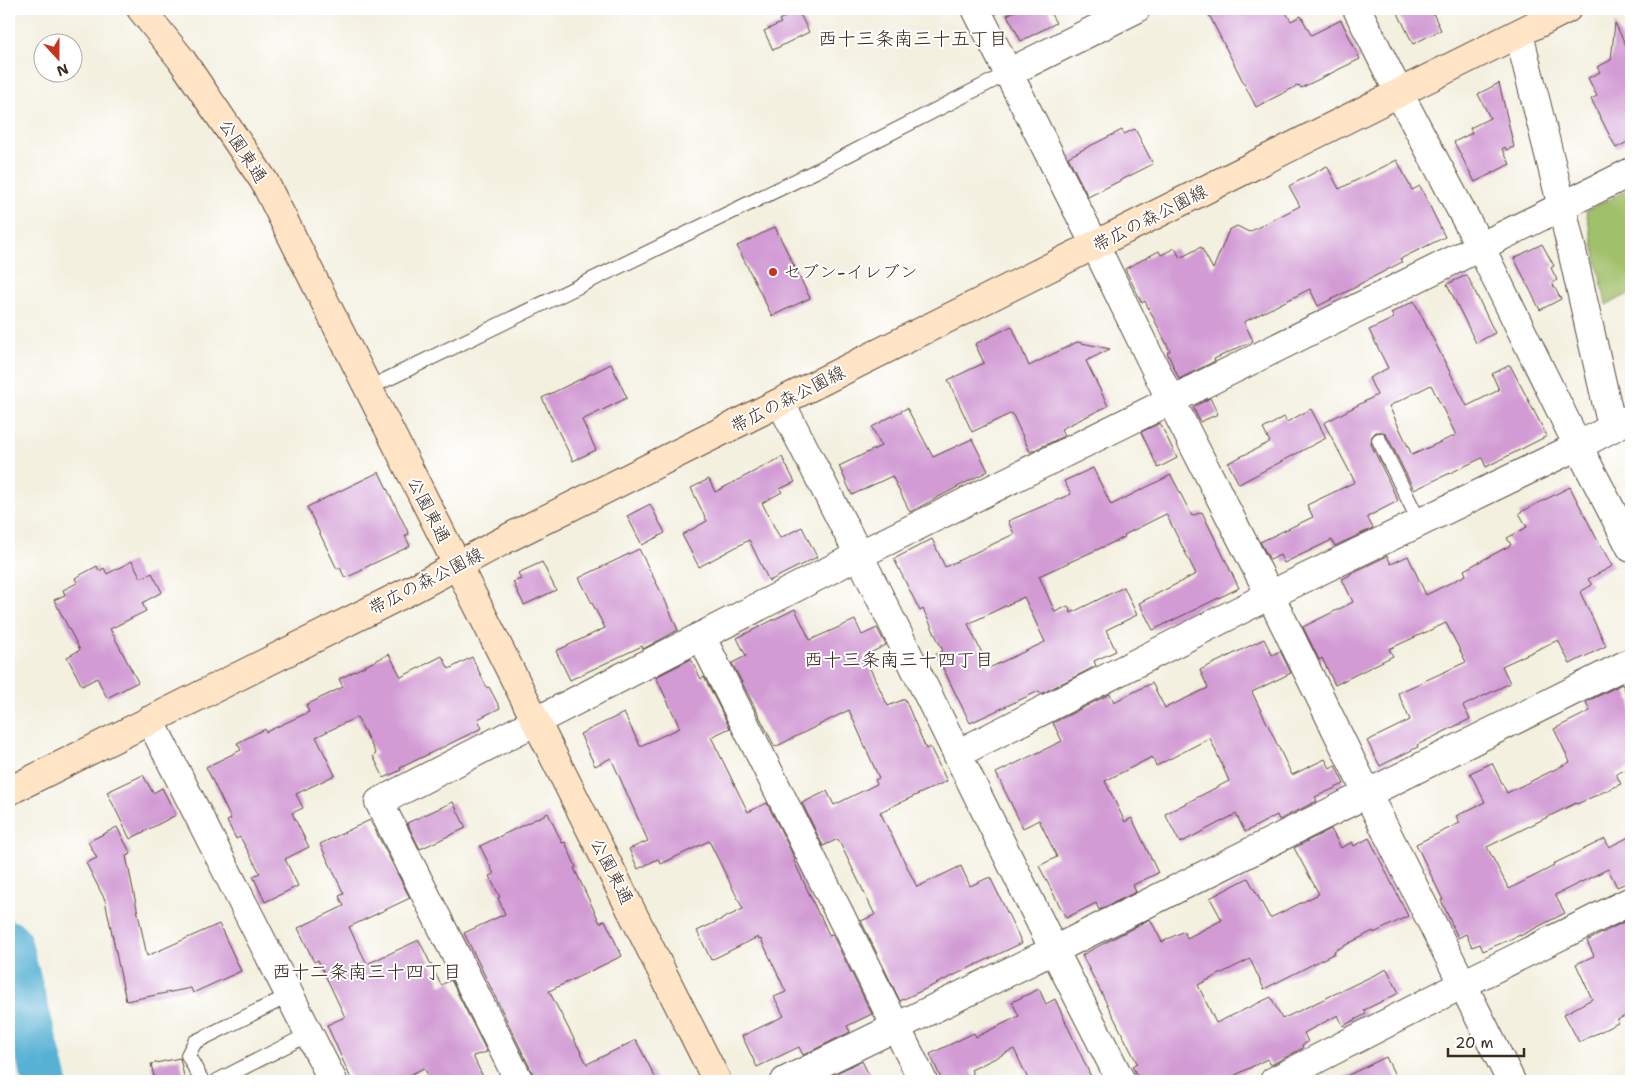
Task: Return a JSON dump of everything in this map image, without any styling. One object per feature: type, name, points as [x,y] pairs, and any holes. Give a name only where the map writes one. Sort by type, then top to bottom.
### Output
[{"type":"main road","name":"公園東通","points":[[141,9],[181,59],[264,181],[717,1081]]},
{"type":"main road","name":"帯広の森公園線","points":[[17,786],[1567,9]]},
{"type":"street","points":[[976,9],[1511,1081]]},
{"type":"street","points":[[1008,73],[1136,9]]},
{"type":"street","points":[[1357,9],[1480,246],[1578,446],[1631,548]]},
{"type":"street","points":[[957,754],[1270,595],[1622,423],[1562,207],[1519,34]]},
{"type":"street","points":[[519,1081],[379,802],[859,555],[1631,172]]},
{"type":"street","points":[[781,403],[859,555],[1054,950],[1121,1081]]},
{"type":"street","points":[[701,636],[923,1081]]},
{"type":"street","points":[[785,1081],[1054,950],[1631,662]]},
{"type":"street","points":[[150,720],[333,1081]]},
{"type":"street","points":[[1274,1081],[1463,984],[1631,901]]},
{"type":"lane","points":[[369,388],[822,168],[1008,73]]},
{"type":"lane","points":[[1379,440],[1420,523]]},
{"type":"lane","points":[[202,1081],[188,1055],[195,1042],[290,996]]},
{"type":"lane","points":[[217,1081],[309,1034]]},
{"type":"green space","points":[[1631,188],[1631,293],[1606,305],[1586,211]]},
{"type":"building","points":[[1019,9],[1048,9],[1056,23],[1021,41],[1007,15]]},
{"type":"building","points":[[1206,9],[1284,9],[1291,21],[1301,16],[1311,35],[1341,20],[1360,59],[1301,88],[1299,85],[1256,107]]},
{"type":"building","points":[[1396,9],[1431,9],[1441,30],[1413,44]]},
{"type":"building","points":[[798,10],[809,32],[773,50],[764,31],[781,23],[779,20]]},
{"type":"building","points":[[1615,23],[1631,56],[1631,140],[1616,148],[1591,99],[1597,96],[1588,78],[1600,72],[1597,67],[1611,60]]},
{"type":"building","points":[[1499,83],[1514,147],[1506,150],[1505,147],[1502,149],[1510,164],[1475,182],[1454,142],[1472,133],[1470,128],[1490,118],[1478,94]]},
{"type":"building","points":[[1135,129],[1153,164],[1088,197],[1068,157],[1122,130],[1124,134]]},
{"type":"building","points":[[1397,160],[1412,190],[1420,186],[1445,237],[1400,259],[1402,262],[1318,306],[1310,289],[1244,322],[1253,341],[1214,359],[1215,361],[1179,379],[1167,352],[1170,351],[1145,301],[1142,303],[1125,269],[1159,251],[1161,255],[1175,248],[1180,258],[1201,247],[1213,269],[1229,230],[1237,226],[1249,232],[1300,206],[1289,186],[1327,166],[1339,189]]},
{"type":"building","name":"セブン-イレブン","points":[[775,227],[810,298],[772,316],[737,246]]},
{"type":"building","points":[[1542,244],[1554,266],[1551,268],[1557,280],[1552,283],[1561,299],[1540,310],[1514,258]]},
{"type":"building","points":[[1467,275],[1495,333],[1476,343],[1447,284]]},
{"type":"building","points":[[1414,301],[1467,406],[1499,390],[1492,374],[1510,365],[1547,436],[1486,467],[1482,458],[1414,490],[1387,436],[1383,432],[1376,432],[1372,436],[1371,444],[1398,501],[1367,517],[1373,528],[1335,546],[1332,540],[1284,563],[1280,555],[1270,560],[1260,542],[1313,517],[1307,505],[1355,482],[1324,423],[1377,395],[1369,378],[1388,368],[1369,330],[1394,318],[1391,313]],"holes":[[[1431,385],[1456,435],[1412,455],[1389,406]]]},
{"type":"building","points":[[1012,326],[1029,366],[1077,342],[1110,349],[1086,361],[1108,406],[1061,429],[1064,436],[1030,452],[1012,413],[972,432],[948,380],[984,363],[975,344]]},
{"type":"building","points":[[611,364],[627,398],[582,420],[596,450],[573,461],[542,398]]},
{"type":"building","points":[[1210,398],[1218,414],[1200,422],[1193,407]]},
{"type":"building","points":[[907,408],[933,457],[972,439],[988,471],[910,512],[892,476],[852,495],[839,466],[881,446],[872,427]]},
{"type":"building","points":[[1311,409],[1326,438],[1239,484],[1228,463],[1270,442],[1263,429],[1284,417],[1287,422]]},
{"type":"building","points":[[1160,423],[1177,458],[1158,468],[1141,432]]},
{"type":"building","points":[[782,457],[795,482],[780,489],[782,492],[762,503],[780,538],[802,527],[817,557],[769,581],[749,540],[699,567],[682,535],[707,521],[691,488],[709,479],[715,492]]},
{"type":"building","points":[[1093,468],[1111,505],[1171,475],[1192,516],[1202,512],[1239,588],[1153,630],[1139,603],[1196,574],[1166,514],[1124,535],[1125,537],[1039,576],[1055,612],[1068,606],[1071,613],[1124,587],[1137,615],[1106,630],[1116,651],[1094,661],[1096,666],[1041,694],[1039,691],[970,723],[936,654],[943,651],[923,609],[920,611],[894,559],[932,539],[945,567],[1014,534],[1008,521],[1071,494],[1064,481]],"holes":[[[1024,597],[1045,642],[989,668],[968,624]]]},
{"type":"building","points":[[379,472],[409,534],[405,536],[410,546],[345,578],[340,568],[337,569],[307,507]]},
{"type":"building","points":[[1570,487],[1602,549],[1613,566],[1588,579],[1592,585],[1580,592],[1606,646],[1570,664],[1558,640],[1502,666],[1510,683],[1463,706],[1470,719],[1380,766],[1367,741],[1410,720],[1398,693],[1466,662],[1446,623],[1389,649],[1393,656],[1335,685],[1322,658],[1319,660],[1303,627],[1353,602],[1342,579],[1387,556],[1391,564],[1408,556],[1426,595],[1466,575],[1464,570],[1511,545],[1507,538],[1527,527],[1519,513]]},
{"type":"building","points":[[650,504],[665,533],[642,545],[627,516]]},
{"type":"building","points":[[639,549],[678,630],[643,649],[642,646],[570,680],[556,651],[605,628],[579,578]]},
{"type":"building","points":[[132,561],[141,578],[152,573],[162,592],[142,603],[146,611],[110,629],[138,682],[107,698],[97,678],[82,686],[67,657],[80,650],[54,600],[65,595],[63,590],[77,583],[75,578],[97,566],[99,571],[104,568],[107,574]]},
{"type":"building","points":[[542,562],[556,590],[524,605],[513,582],[521,579],[518,573]]},
{"type":"building","points":[[795,609],[810,640],[855,620],[862,635],[877,628],[886,645],[864,656],[888,706],[905,699],[926,749],[930,747],[947,781],[880,812],[917,887],[961,866],[970,886],[990,877],[1022,943],[900,1001],[861,921],[875,915],[838,839],[823,846],[802,803],[827,791],[834,805],[877,784],[875,780],[879,778],[849,710],[775,747],[732,663],[746,656],[737,638]]},
{"type":"building","points":[[1264,639],[1272,655],[1280,651],[1291,673],[1252,692],[1292,775],[1325,759],[1330,768],[1335,765],[1344,784],[1315,797],[1317,801],[1279,820],[1277,815],[1245,832],[1236,814],[1180,843],[1165,814],[1229,781],[1210,738],[1156,766],[1152,757],[1105,781],[1125,822],[1132,818],[1158,873],[1133,885],[1136,892],[1099,910],[1096,903],[1066,918],[1039,866],[1057,857],[1039,820],[1023,828],[996,773],[1062,741],[1053,723],[1110,694],[1114,702],[1152,683],[1165,708],[1208,688],[1200,670]]},
{"type":"building","points":[[389,654],[401,677],[442,656],[449,669],[472,657],[487,688],[489,687],[500,708],[478,719],[482,728],[400,768],[401,770],[384,778],[373,756],[376,754],[357,717],[316,737],[335,775],[296,794],[303,808],[292,813],[309,847],[285,859],[298,886],[265,902],[253,876],[260,873],[240,837],[236,839],[227,821],[231,819],[206,767],[241,750],[237,743],[265,729],[266,732],[309,712],[306,705],[343,687],[339,679]]},
{"type":"building","points":[[691,659],[701,679],[704,677],[730,728],[711,737],[748,812],[767,803],[795,859],[794,861],[819,915],[829,935],[832,934],[872,1014],[847,1026],[850,1032],[803,1055],[799,1047],[757,1067],[742,1036],[784,1016],[774,997],[786,992],[761,939],[759,940],[758,937],[711,960],[697,931],[743,909],[709,841],[661,864],[658,859],[638,869],[629,849],[648,841],[611,758],[595,766],[580,734],[624,713],[640,746],[680,728],[656,677]]},
{"type":"building","points":[[1622,684],[1631,702],[1631,767],[1616,774],[1621,784],[1576,803],[1487,847],[1509,889],[1554,866],[1553,864],[1605,839],[1609,847],[1631,836],[1631,881],[1617,887],[1608,869],[1555,895],[1565,913],[1520,936],[1483,951],[1480,944],[1472,947],[1466,934],[1458,938],[1441,900],[1443,900],[1416,844],[1460,823],[1456,816],[1485,802],[1470,773],[1492,763],[1507,793],[1570,762],[1554,729],[1590,711],[1586,702]]},
{"type":"building","points":[[143,775],[153,793],[162,788],[176,815],[130,839],[107,792]]},
{"type":"building","points":[[453,802],[466,828],[420,849],[407,823]]},
{"type":"building","points":[[548,813],[562,843],[565,842],[576,867],[574,868],[600,923],[605,920],[622,956],[549,991],[587,1064],[636,1040],[657,1081],[535,1081],[464,933],[505,914],[498,898],[500,897],[489,876],[494,874],[480,846]]},
{"type":"building","points":[[370,820],[410,898],[349,927],[367,964],[419,940],[441,985],[451,980],[487,1052],[473,1056],[485,1081],[431,1081],[424,1068],[397,1081],[352,1081],[327,1025],[345,1017],[318,960],[314,962],[298,928],[344,906],[339,896],[344,894],[320,844]]},
{"type":"building","points":[[117,827],[131,854],[126,856],[147,956],[219,924],[241,971],[193,993],[191,988],[126,1001],[105,900],[86,863],[97,858],[88,842]]},
{"type":"building","points":[[1331,829],[1341,848],[1352,842],[1354,846],[1369,838],[1408,916],[1374,933],[1373,931],[1334,951],[1335,953],[1264,989],[1250,959],[1198,985],[1216,1023],[1271,997],[1282,1019],[1387,969],[1399,993],[1364,1010],[1366,1014],[1343,1026],[1338,1015],[1304,1033],[1308,1042],[1302,1045],[1303,1048],[1271,1065],[1267,1059],[1224,1081],[1140,1081],[1132,1066],[1137,1063],[1082,955],[1150,919],[1162,942],[1184,931],[1187,938],[1222,920],[1210,898],[1248,878],[1270,918],[1319,894],[1294,848]]},
{"type":"building","points":[[1631,918],[1631,1013],[1617,1020],[1618,1023],[1579,1042],[1564,1014],[1592,999],[1576,964],[1594,956],[1587,941]]},
{"type":"building","points":[[1039,989],[1046,1004],[1055,999],[1093,1081],[1029,1081],[1014,1049],[971,1070],[976,1081],[942,1081],[930,1054],[974,1033],[976,1037],[1019,1016],[1012,1002]]},
{"type":"building","points":[[1386,1057],[1398,1081],[1336,1081]]},
{"type":"building","points":[[180,1058],[185,1081],[155,1081],[151,1064]]},
{"type":"building","points":[[862,1061],[872,1081],[820,1081]]},
{"type":"waterway","points":[[9,943],[45,1081]]},
{"type":"place","name":"セブン-イレブン","points":[[773,272]]},
{"type":"district","name":"西十三条南三十五丁目","points":[[913,38]]},
{"type":"district","name":"西十三条南三十四丁目","points":[[899,659]]},
{"type":"district","name":"西十二条南三十四丁目","points":[[367,971]]}]
